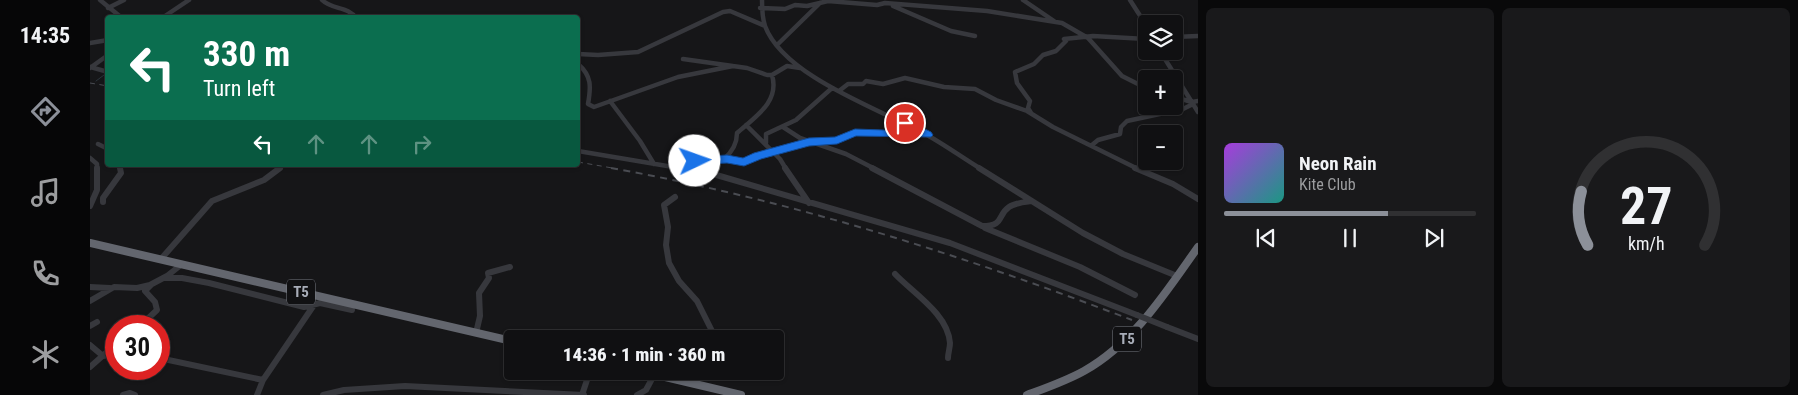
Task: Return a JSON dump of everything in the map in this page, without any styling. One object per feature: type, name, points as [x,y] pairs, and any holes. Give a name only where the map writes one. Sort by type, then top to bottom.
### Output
[{"type":"highway","name":"T5","points":[[94,243],[504,339]]},
{"type":"highway","name":"T5","points":[[1027,395],[1066,380],[1093,366],[1114,351],[1149,315],[1198,247]]},
{"type":"highway","points":[[676,380],[741,395]]},
{"type":"street","points":[[100,0],[118,15]]},
{"type":"street","points":[[108,8],[124,0]]},
{"type":"street","points":[[166,15],[189,0]]},
{"type":"street","points":[[322,0],[328,6],[351,11],[354,15]]},
{"type":"street","points":[[762,0],[760,8],[765,26],[777,45],[804,69],[832,88],[928,135],[1106,246],[1177,276]]},
{"type":"street","points":[[875,0],[877,5]]},
{"type":"street","points":[[1023,0],[1044,12],[1056,22]]},
{"type":"street","points":[[1130,0],[1140,15]]},
{"type":"street","points":[[760,8],[785,9],[795,5],[807,6],[822,1],[837,1],[877,5],[961,8],[1056,22],[1075,28],[1087,36],[1122,76],[1138,84]]},
{"type":"street","points":[[777,45],[822,1]]},
{"type":"street","points":[[885,4],[951,31],[975,36]]},
{"type":"street","points":[[580,54],[598,55],[638,52],[723,12],[730,11],[765,26]]},
{"type":"street","points":[[1031,113],[1028,108],[1030,101],[1017,83],[1015,72],[1034,64],[1040,56],[1056,51],[1066,40],[1064,39],[1087,36],[1138,39]]},
{"type":"street","points":[[1183,37],[1198,36]]},
{"type":"street","points":[[90,43],[105,40]]},
{"type":"street","points":[[90,67],[105,57]]},
{"type":"street","points":[[683,59],[733,66],[772,75],[787,66],[804,69]]},
{"type":"street","points":[[1166,60],[1194,102],[1198,112]]},
{"type":"street","points":[[580,66],[588,72],[592,81],[588,104],[594,107],[678,77],[711,72],[733,66]]},
{"type":"street","points":[[90,67],[105,71]]},
{"type":"street","points":[[724,159],[730,154],[737,142],[736,133],[770,101],[774,84],[772,75]]},
{"type":"street","points":[[840,91],[852,83],[863,84],[866,80],[876,84],[884,84],[905,78],[944,87],[975,89],[1031,113],[1045,123],[1092,145],[1123,163],[1173,184],[1198,199]]},
{"type":"street","points":[[766,143],[766,134],[783,128],[796,120],[832,88]]},
{"type":"street","points":[[610,101],[640,141],[654,164]]},
{"type":"street","points":[[1092,145],[1098,140],[1120,134],[1125,122],[1183,109],[1194,102]]},
{"type":"street","points":[[746,125],[766,143],[784,164],[809,203]]},
{"type":"street","points":[[783,128],[809,142],[846,154],[982,226],[1080,267],[1136,295]]},
{"type":"street","points":[[676,168],[695,161],[724,159],[744,162],[758,156],[809,142],[837,140],[855,132],[928,135]]},
{"type":"street","points":[[98,144],[105,148]]},
{"type":"street","points":[[580,151],[713,174],[950,244],[1058,283],[1198,339]]},
{"type":"street","points":[[90,158],[97,164],[97,190],[90,206]]},
{"type":"street","points":[[103,202],[103,198],[121,173],[120,167]]},
{"type":"street","points":[[161,259],[212,201],[264,180],[280,167]]},
{"type":"street","points":[[674,197],[664,205],[668,226],[668,263],[679,281],[697,301],[712,330]]},
{"type":"street","points":[[982,226],[990,226],[1001,220],[1003,211],[1006,208],[1032,201]]},
{"type":"street","points":[[90,249],[94,243]]},
{"type":"street","points":[[90,287],[110,288],[118,286],[138,288],[151,285],[165,278],[182,264]]},
{"type":"street","points":[[476,333],[480,316],[478,296],[480,287],[489,278],[487,275],[510,267]]},
{"type":"street","points":[[895,274],[908,289],[940,318],[950,343],[948,358]]},
{"type":"street","points":[[165,278],[182,278],[209,282],[304,307],[320,303],[352,310]]},
{"type":"street","points":[[151,285],[145,291],[155,302],[157,310],[152,315]]},
{"type":"street","points":[[90,301],[110,288]]},
{"type":"street","points":[[257,395],[263,380],[315,304],[323,297]]},
{"type":"street","points":[[90,326],[97,322]]},
{"type":"street","points":[[90,345],[103,356],[90,367]]},
{"type":"street","points":[[170,360],[263,380]]},
{"type":"street","points":[[324,395],[344,390],[405,386],[527,394],[582,395],[587,380]]},
{"type":"street","points":[[637,395],[644,393],[649,388],[652,380]]},
{"type":"street","points":[[123,395],[130,393],[135,395]]},
{"type":"waterway","points":[[96,81],[104,75]]},
{"type":"railway","points":[[90,83],[105,86]]},
{"type":"railway","points":[[580,162],[618,169]]},
{"type":"railway","points":[[611,168],[678,181],[810,213],[1004,273],[1132,320]]},
{"type":"route","points":[[695,161],[727,159],[744,162],[754,157],[809,142],[837,140],[855,132],[928,135],[905,123]]}]
